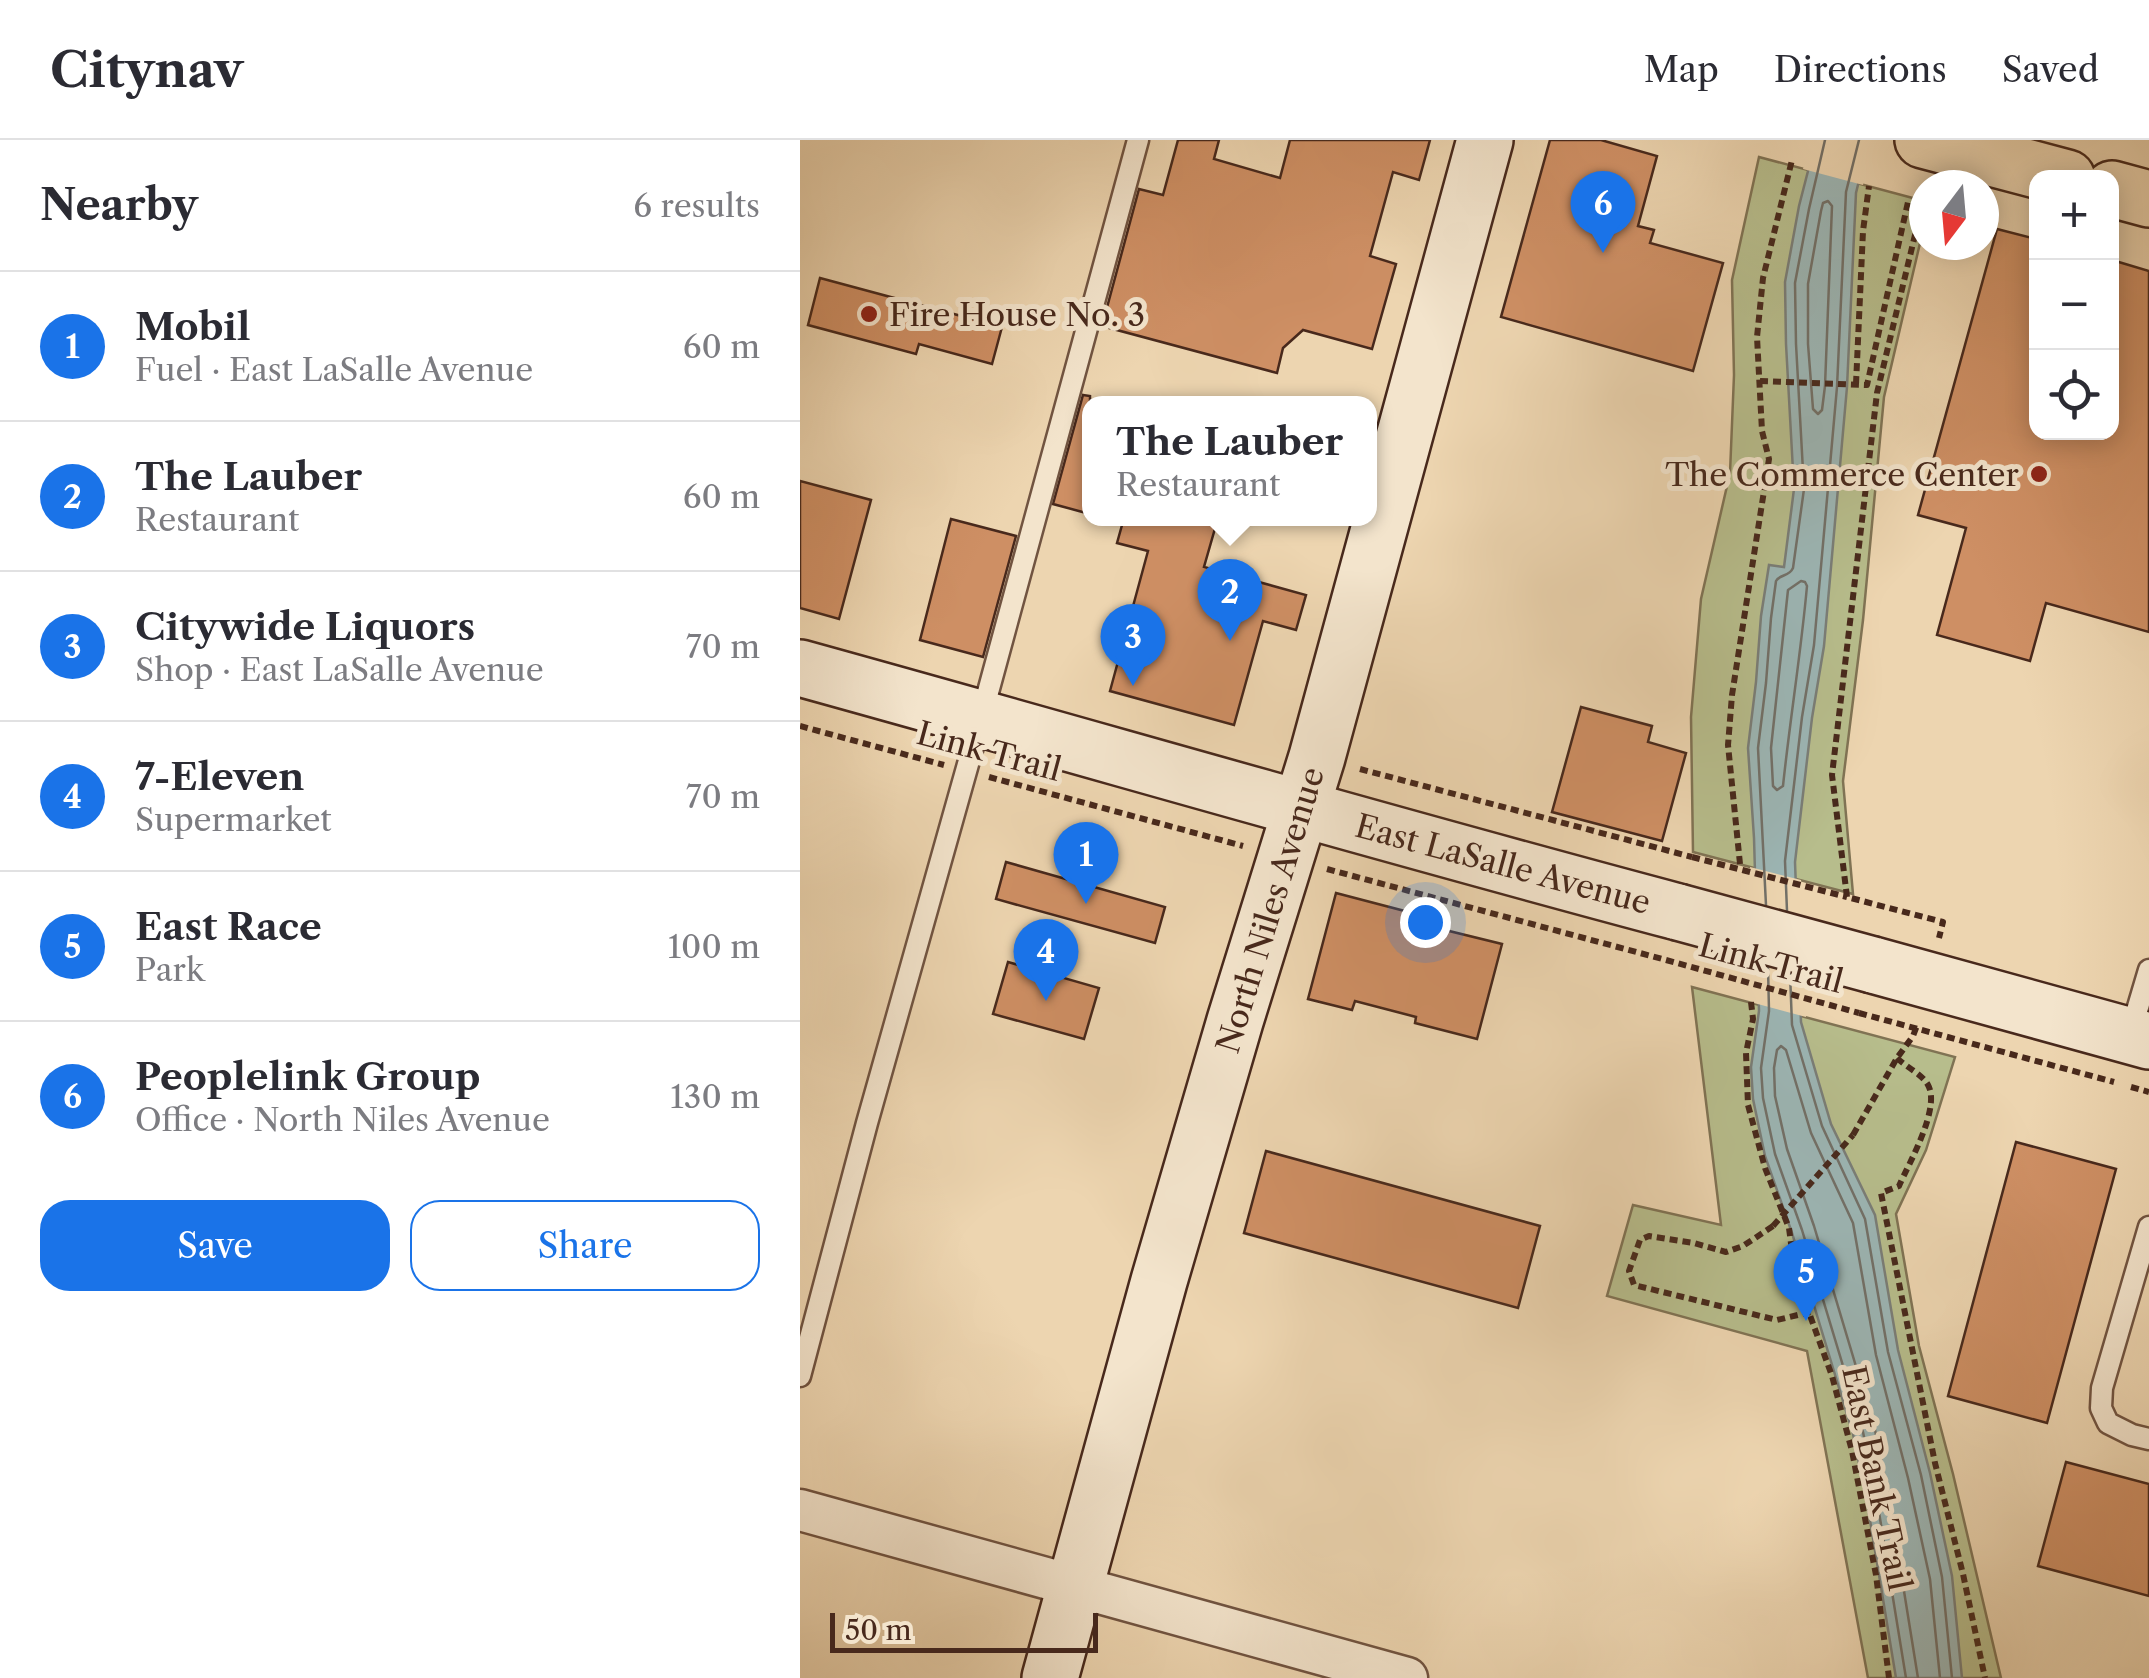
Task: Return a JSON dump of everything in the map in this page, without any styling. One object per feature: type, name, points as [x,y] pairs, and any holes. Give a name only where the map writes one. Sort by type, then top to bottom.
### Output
[{"type":"main road","points":[[1938,144],[2037,170]]},
{"type":"main road","points":[[2119,191],[2149,199]]},
{"type":"street","name":"North Niles Avenue","points":[[1050,1678],[1170,1244],[1294,834],[1484,140]]},
{"type":"street","name":"East LaSalle Avenue","points":[[800,668],[981,718],[1294,834],[1866,989],[2139,1038]]},
{"type":"street","points":[[800,1510],[1406,1678]]},
{"type":"lane","points":[[800,1376],[1138,140]]},
{"type":"lane","points":[[2139,1038],[2149,970]]},
{"type":"lane","points":[[2149,1227],[2102,1388],[2101,1408],[2108,1423],[2149,1439]]},
{"type":"path","points":[[1740,864],[1728,745],[1732,695],[1770,459],[1762,431],[1757,337],[1763,278],[1792,160]]},
{"type":"path","points":[[1856,384],[1863,231],[1869,186]]},
{"type":"path","points":[[1760,381],[1867,385],[1909,202]]},
{"type":"path","points":[[1847,897],[1832,775],[1877,393],[1910,260]]},
{"type":"path","name":"Link Trail","points":[[800,726],[966,771],[1294,834],[1672,936],[1866,989],[1916,1028],[2149,1092]]},
{"type":"path","points":[[1354,767],[1943,922]]},
{"type":"path","name":"East Bank Trail","points":[[1752,1002],[1746,1053],[1748,1106],[1765,1168],[1789,1228],[1795,1274],[1832,1376],[1852,1451],[1876,1575],[1889,1678]]},
{"type":"path","points":[[1810,1312],[1777,1320],[1634,1285],[1629,1271],[1640,1240],[1649,1236],[1726,1252],[1744,1246],[1773,1226],[1853,1136],[1916,1028]]},
{"type":"path","points":[[1897,1058],[1928,1085],[1932,1098],[1925,1127],[1899,1186],[1881,1193],[1985,1678]]},
{"type":"green space","points":[[1759,157],[1909,197],[1909,260],[1916,260],[1884,397],[1843,781],[1853,894],[1693,852],[1691,717],[1701,599],[1730,473],[1732,280]]},
{"type":"green space","points":[[1692,987],[1955,1057],[1926,1150],[1896,1214],[1919,1346],[2001,1678],[1868,1678],[1807,1351],[1607,1296],[1633,1205],[1721,1225]]},
{"type":"water","points":[[1816,140],[1869,140],[1856,193],[1847,387],[1824,646],[1795,862],[1801,1022],[1831,1124],[1875,1215],[1898,1350],[1952,1576],[1962,1678],[1896,1678],[1853,1434],[1765,1156],[1753,1099],[1751,1067],[1759,1011],[1748,748],[1769,565],[1784,567],[1794,489],[1785,282]]},
{"type":"pier","points":[[1811,140],[1874,140],[1863,185],[1803,169]]},
{"type":"pier","points":[[1750,867],[1801,880],[1806,1017],[1754,1003]]},
{"type":"building","points":[[1178,140],[1219,140],[1214,159],[1280,178],[1290,140],[1430,140],[1419,180],[1393,172],[1370,256],[1396,264],[1372,349],[1303,330],[1283,348],[1277,373],[1102,326],[1139,189],[1163,195]]},
{"type":"building","points":[[1550,140],[1601,140],[1657,156],[1638,226],[1654,230],[1650,243],[1723,263],[1693,371],[1501,317]]},
{"type":"building","name":"The Commerce Center","points":[[1999,230],[2029,237],[2029,440],[2119,440],[2119,262],[2149,271],[2149,632],[2046,603],[2030,661],[1937,635],[1966,528],[1918,515],[1988,260],[1999,260]]},
{"type":"building","name":"Fire House No. 3","points":[[820,278],[1002,327],[992,364],[919,344],[916,354],[808,325]]},
{"type":"building","points":[[1082,399],[1082,512],[1053,504]]},
{"type":"building","points":[[800,481],[871,500],[839,619],[800,608]]},
{"type":"building","points":[[951,519],[1016,536],[983,657],[920,640]]},
{"type":"building","points":[[1122,526],[1216,526],[1204,567],[1306,595],[1296,630],[1263,621],[1234,725],[1110,691],[1148,551],[1117,543]]},
{"type":"building","points":[[1581,707],[1652,726],[1648,742],[1686,753],[1662,841],[1552,812]]},
{"type":"building","points":[[1006,862],[1165,907],[1155,943],[996,899]]},
{"type":"building","points":[[1336,893],[1439,920],[1437,928],[1502,944],[1477,1039],[1415,1023],[1416,1017],[1355,1001],[1352,1010],[1308,999]]},
{"type":"building","points":[[1008,962],[1099,988],[1084,1039],[993,1014]]},
{"type":"building","points":[[2016,1142],[2116,1169],[2047,1423],[1948,1396]]},
{"type":"building","points":[[1266,1151],[1540,1226],[1518,1308],[1244,1233]]},
{"type":"building","points":[[2066,1462],[2149,1484],[2149,1596],[2038,1566]]},
{"type":"place","name":"Peoplelink Group","points":[[1603,253]]},
{"type":"place","name":"Fire House No. 3","points":[[869,314]]},
{"type":"place","name":"The Commerce Center","points":[[2039,474]]},
{"type":"place","name":"The Lauber","points":[[1230,641]]},
{"type":"place","name":"Citywide Liquors","points":[[1133,686]]},
{"type":"place","name":"Mobil","points":[[1086,904]]},
{"type":"place","name":"7-Eleven","points":[[1046,1001]]},
{"type":"place","name":"East Race","points":[[1806,1321]]}]
